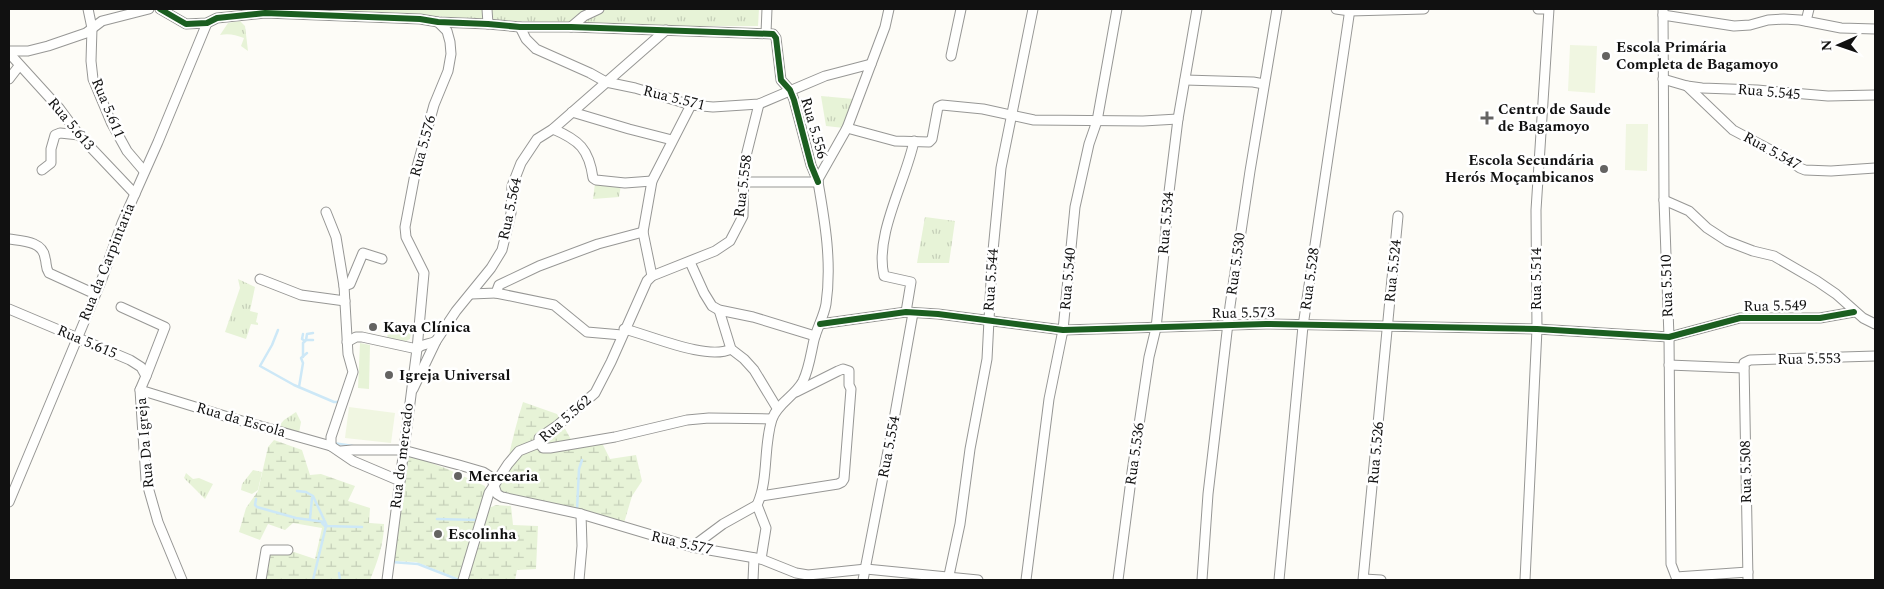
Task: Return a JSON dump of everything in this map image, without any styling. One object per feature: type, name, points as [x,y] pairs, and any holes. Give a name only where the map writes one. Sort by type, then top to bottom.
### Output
[{"type":"street","name":"Rua 5.611","points":[[88,9],[92,28],[91,61],[93,78],[111,122],[127,151],[144,171]]},
{"type":"street","points":[[9,52],[28,51],[48,46],[86,33],[102,21],[149,9]]},
{"type":"street","points":[[160,9],[186,24],[207,23],[229,9]]},
{"type":"street","points":[[488,9],[488,24]]},
{"type":"street","points":[[571,27],[584,16],[599,9]]},
{"type":"street","points":[[217,18],[266,13],[520,27],[766,32],[767,9]]},
{"type":"street","points":[[743,182],[818,181],[847,128],[885,27],[889,9]]},
{"type":"street","points":[[951,56],[961,9]]},
{"type":"street","name":"Rua 5.544","points":[[948,579],[960,524],[970,449],[987,359],[996,206],[1001,168],[1033,9]]},
{"type":"street","name":"Rua 5.540","points":[[1026,580],[1048,399],[1063,330],[1075,207],[1089,144],[1097,121],[1117,9]]},
{"type":"street","name":"Rua 5.534","points":[[1156,328],[1178,119],[1197,9]]},
{"type":"street","name":"Rua 5.530","points":[[1202,580],[1208,494],[1230,306],[1264,84],[1278,9]]},
{"type":"street","points":[[1336,9],[1424,9]]},
{"type":"street","points":[[1538,9],[1549,9]]},
{"type":"street","name":"Rua 5.514","points":[[1525,580],[1536,329],[1536,210],[1549,9]]},
{"type":"street","points":[[1806,21],[1809,9]]},
{"type":"street","name":"Rua 5.528","points":[[1279,580],[1303,326],[1350,10]]},
{"type":"street","points":[[1663,12],[1734,26],[1784,19],[1841,28],[1875,29]]},
{"type":"street","name":"Rua 5.510","points":[[1663,12],[1664,200],[1669,337],[1671,564],[1676,576],[1717,577]]},
{"type":"street","name":"Rua 5.576","points":[[424,273],[406,237],[405,227],[415,174],[434,105],[450,62],[450,42],[447,31],[438,22]]},
{"type":"street","name":"Rua da Carpintaria","points":[[9,502],[134,194],[158,142],[207,23]]},
{"type":"street","name":"Rua 5.571","points":[[520,27],[526,39],[536,49],[590,72],[606,82],[635,88],[691,105],[723,107],[759,104],[824,76],[870,64]]},
{"type":"street","name":"Rua 5.564","points":[[410,396],[436,341],[456,311],[491,268],[502,250],[511,213],[512,186],[522,163],[537,139],[553,129],[666,30]]},
{"type":"street","name":"Rua 5.556","points":[[757,505],[761,496],[766,448],[772,419],[778,408],[795,392],[804,379],[815,336],[826,306],[828,268],[827,234],[818,181],[811,165],[801,122],[790,90],[782,80],[776,38],[773,34],[766,32]]},
{"type":"street","name":"Rua 5.613","points":[[9,52],[19,66],[59,108],[79,135],[134,194]]},
{"type":"street","points":[[9,79],[19,66]]},
{"type":"street","name":"Rua 5.545","points":[[1663,79],[1687,86],[1819,96],[1875,96]]},
{"type":"street","points":[[1185,80],[1264,84]]},
{"type":"street","name":"Rua 5.547","points":[[1687,86],[1733,130],[1782,156],[1800,168],[1830,171],[1875,168]]},
{"type":"street","name":"Rua 5.558","points":[[652,276],[715,251],[730,241],[743,216],[743,182],[748,143],[759,104]]},
{"type":"street","points":[[652,276],[643,232],[652,181],[691,105]]},
{"type":"street","points":[[847,128],[895,142],[930,141],[940,105],[969,106],[1034,120],[1178,119]]},
{"type":"street","points":[[572,112],[629,130],[672,140]]},
{"type":"street","points":[[553,129],[573,139],[588,153],[593,178],[596,180],[625,183],[652,181]]},
{"type":"street","points":[[42,170],[51,163],[51,149],[55,135],[60,133],[79,135]]},
{"type":"street","name":"Rua 5.554","points":[[863,580],[910,312],[911,282],[884,276],[883,256],[890,212],[910,162],[914,141]]},
{"type":"street","points":[[1664,200],[1689,210],[1707,228],[1727,241],[1753,251],[1774,256],[1822,284],[1854,312],[1875,324]]},
{"type":"street","points":[[326,212],[336,237],[344,286],[347,342],[353,372],[331,437],[331,446]]},
{"type":"street","name":"Rua 5.524","points":[[1388,327],[1398,216]]},
{"type":"street","points":[[496,293],[499,284],[539,266],[598,244],[643,232]]},
{"type":"street","points":[[9,239],[31,242],[39,246],[46,258],[45,267],[48,273],[95,294]]},
{"type":"street","points":[[344,286],[350,284],[363,253],[382,258]]},
{"type":"street","points":[[690,262],[712,306],[720,310],[753,317],[815,336]]},
{"type":"street","name":"Rua do mercado","points":[[387,580],[417,349],[424,273]]},
{"type":"street","name":"Rua 5.562","points":[[463,580],[489,493],[508,464],[520,451],[538,443],[539,438],[558,425],[595,393],[647,281],[652,276]]},
{"type":"street","points":[[260,279],[301,295],[345,301]]},
{"type":"street","points":[[471,294],[496,293],[554,305],[587,332],[645,334],[682,348],[706,352],[726,352],[730,350]]},
{"type":"street","points":[[121,307],[165,327],[140,390]]},
{"type":"street","name":"Rua 5.615","points":[[9,309],[130,360],[141,367],[146,376]]},
{"type":"street","points":[[720,310],[730,350],[744,359],[754,370],[778,408]]},
{"type":"street","name":"Rua 5.573","points":[[820,324],[910,312],[1063,330],[1266,324],[1536,329],[1669,337]]},
{"type":"street","name":"Rua 5.549","points":[[1669,337],[1740,318],[1820,318],[1854,312]]},
{"type":"street","name":"Rua 5.526","points":[[1364,580],[1388,327]]},
{"type":"street","name":"Rua 5.536","points":[[1118,580],[1149,357],[1156,328]]},
{"type":"street","points":[[347,342],[356,337],[362,337],[417,349],[423,344],[436,341]]},
{"type":"street","name":"Rua 5.553","points":[[1669,365],[1744,366],[1750,360],[1875,356]]},
{"type":"street","name":"Rua 5.508","points":[[1744,366],[1748,576]]},
{"type":"street","points":[[761,496],[838,484],[844,479],[851,389],[849,385],[849,371],[843,369],[795,392]]},
{"type":"street","name":"Rua da Escola","points":[[140,390],[331,446],[341,451],[353,461],[400,481]]},
{"type":"street","name":"Rua Da Igreja","points":[[140,390],[146,480],[158,522],[182,580]]},
{"type":"street","points":[[538,443],[543,448],[550,448],[709,418],[772,419]]},
{"type":"street","name":"Rua 5.577","points":[[341,451],[404,450],[483,472],[491,477],[497,494],[502,497],[581,514],[653,537],[692,547],[758,558],[796,573],[808,574],[866,568],[948,579],[978,580]]},
{"type":"street","points":[[692,547],[723,524],[757,505],[766,528],[753,580]]},
{"type":"street","points":[[578,580],[582,546],[581,514]]},
{"type":"street","points":[[261,580],[266,550],[288,550]]},
{"type":"street","points":[[1717,577],[1748,576]]},
{"type":"street","points":[[1364,580],[1381,580]]},
{"type":"green space","points":[[309,9],[759,9],[758,26],[606,26]]},
{"type":"green space","points":[[240,21],[245,26],[248,51],[241,46],[244,38],[226,34],[220,35],[228,23]]},
{"type":"green space","points":[[1570,45],[1597,46],[1595,93],[1568,91]]},
{"type":"green space","points":[[821,96],[854,99],[844,128],[826,126]]},
{"type":"green space","points":[[1626,124],[1648,124],[1647,171],[1625,170]]},
{"type":"green space","points":[[595,183],[621,185],[619,197],[593,199]]},
{"type":"green space","points":[[925,217],[955,221],[949,263],[917,263]]},
{"type":"green space","points":[[238,279],[255,287],[250,311],[258,313],[256,322],[258,325],[251,324],[246,339],[225,332],[240,288]]},
{"type":"green space","points":[[390,321],[412,326],[410,339],[406,341],[387,338]]},
{"type":"green space","points":[[360,343],[370,345],[369,389],[358,388]]},
{"type":"green space","points":[[523,402],[557,414],[574,445],[601,441],[610,459],[636,455],[642,481],[632,496],[624,523],[570,507],[503,495],[499,491]]},
{"type":"green space","points":[[349,407],[395,413],[391,443],[345,438]]},
{"type":"green space","points":[[296,412],[301,422],[299,433],[278,427],[284,420]]},
{"type":"green space","points":[[274,440],[302,450],[310,475],[321,474],[355,486],[348,501],[370,508],[369,523],[384,524],[378,560],[370,580],[262,580],[267,553],[294,552],[315,559],[322,528],[293,523],[285,530],[268,524],[260,540],[239,532],[246,508],[258,491],[268,447]]},
{"type":"green space","points":[[406,454],[445,468],[485,486],[486,493],[460,579],[416,562],[391,561]]},
{"type":"green space","points":[[253,470],[262,472],[258,490],[252,494],[241,490],[242,484]]},
{"type":"green space","points":[[186,473],[193,479],[199,478],[213,484],[205,499],[184,478]]},
{"type":"green space","points":[[496,505],[511,506],[513,525],[538,526],[536,569],[517,570],[515,580],[465,580],[487,509]]},
{"type":"waterway","points":[[278,330],[260,366],[294,385],[334,402],[339,402]]},
{"type":"waterway","points":[[306,340],[307,334],[313,333]]},
{"type":"waterway","points":[[303,334],[302,339],[305,341]]},
{"type":"waterway","points":[[303,357],[303,343],[306,340],[313,340]]},
{"type":"waterway","points":[[299,387],[303,363],[301,358],[307,353]]},
{"type":"waterway","points":[[333,443],[353,446]]},
{"type":"waterway","points":[[577,510],[579,469],[582,460]]},
{"type":"waterway","points":[[297,491],[306,492],[313,496],[327,526]]},
{"type":"waterway","points":[[310,519],[312,498]]},
{"type":"waterway","points":[[256,499],[255,505],[257,507],[296,518],[325,522]]},
{"type":"waterway","points":[[437,519],[478,520]]},
{"type":"waterway","points":[[322,523],[325,526],[362,527]]},
{"type":"waterway","points":[[313,580],[326,526]]},
{"type":"waterway","points":[[391,562],[418,564],[459,580]]},
{"type":"waterway","points":[[339,573],[340,580]]},
{"type":"cycle path","points":[[160,9],[186,24],[207,23],[217,18],[265,13],[420,19],[438,22],[520,27],[773,34],[776,38],[781,80],[790,90],[794,100],[811,165],[818,182]]},
{"type":"cycle path","points":[[820,324],[906,312],[938,314],[1063,330],[1266,324],[1537,329],[1669,337],[1740,318],[1820,318],[1854,312]]},
{"type":"place","name":"Escola Primária Completa de Bagamoyo","points":[[1606,56]]},
{"type":"place","name":"Centro de Saude de Bagamoyo","points":[[1487,118]]},
{"type":"place","name":"Escola Secundária Herós Moçambicanos","points":[[1604,169]]},
{"type":"place","name":"Kaya Clínica","points":[[373,327]]},
{"type":"place","name":"Igreja Universal","points":[[389,375]]},
{"type":"place","name":"Mercearia","points":[[458,476]]},
{"type":"place","name":"Escolinha","points":[[438,534]]}]
